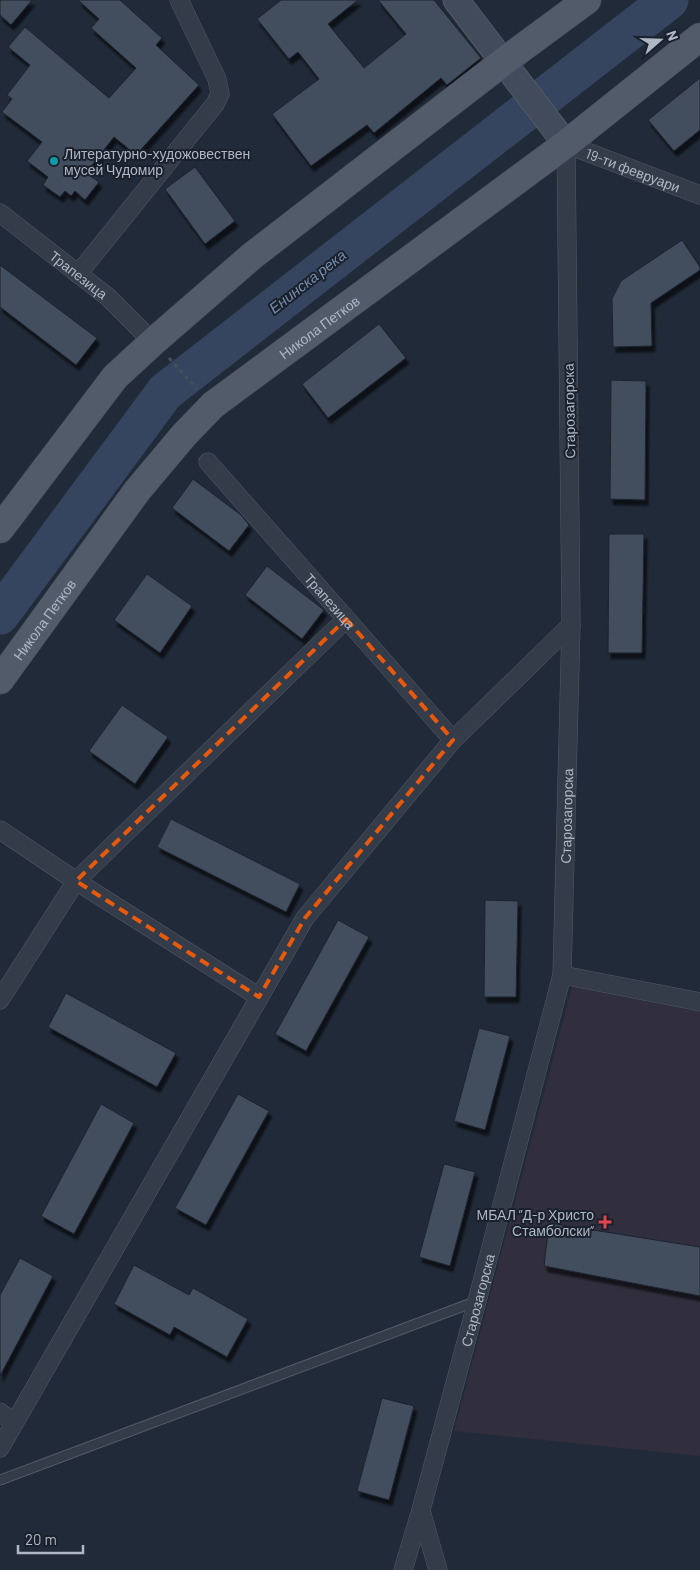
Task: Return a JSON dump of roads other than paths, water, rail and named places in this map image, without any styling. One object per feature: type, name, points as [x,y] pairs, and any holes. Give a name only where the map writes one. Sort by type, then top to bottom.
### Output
[{"type":"main road","points":[[0,529],[115,377],[162,351],[252,256],[508,69],[587,0]]},
{"type":"main road","name":"Никола Петков","points":[[0,680],[137,491],[184,435],[213,405],[559,135],[700,37]]},
{"type":"street","points":[[78,274],[215,104],[220,94],[217,79],[179,0]]},
{"type":"street","points":[[456,0],[559,135]]},
{"type":"street","name":"19-ти февруари","points":[[559,135],[700,195]]},
{"type":"street","name":"Старозагорска","points":[[403,1570],[477,1301],[562,975],[571,625],[559,135]]},
{"type":"street","name":"Трапезица","points":[[0,213],[108,297],[162,351]]},
{"type":"street","name":"Трапезица","points":[[208,462],[453,740]]},
{"type":"street","points":[[0,1000],[76,881],[346,619]]},
{"type":"street","points":[[0,1448],[305,918],[453,740],[571,625]]},
{"type":"street","points":[[0,830],[76,881],[259,997]]},
{"type":"street","points":[[562,975],[700,1002]]},
{"type":"street","points":[[0,1412],[14,1422]]},
{"type":"street","points":[[420,1510],[438,1570]]},
{"type":"lane","points":[[0,1480],[477,1301]]},
{"type":"waterway","name":"Енинска река","points":[[0,615],[165,392],[669,0]]},
{"type":"place","name":"Литературно-художовествен мусей Чудомир","points":[[54,161]]},
{"type":"place","name":"МБАЛ ”Д-р Христо Стамболски”","points":[[605,1222]]}]
